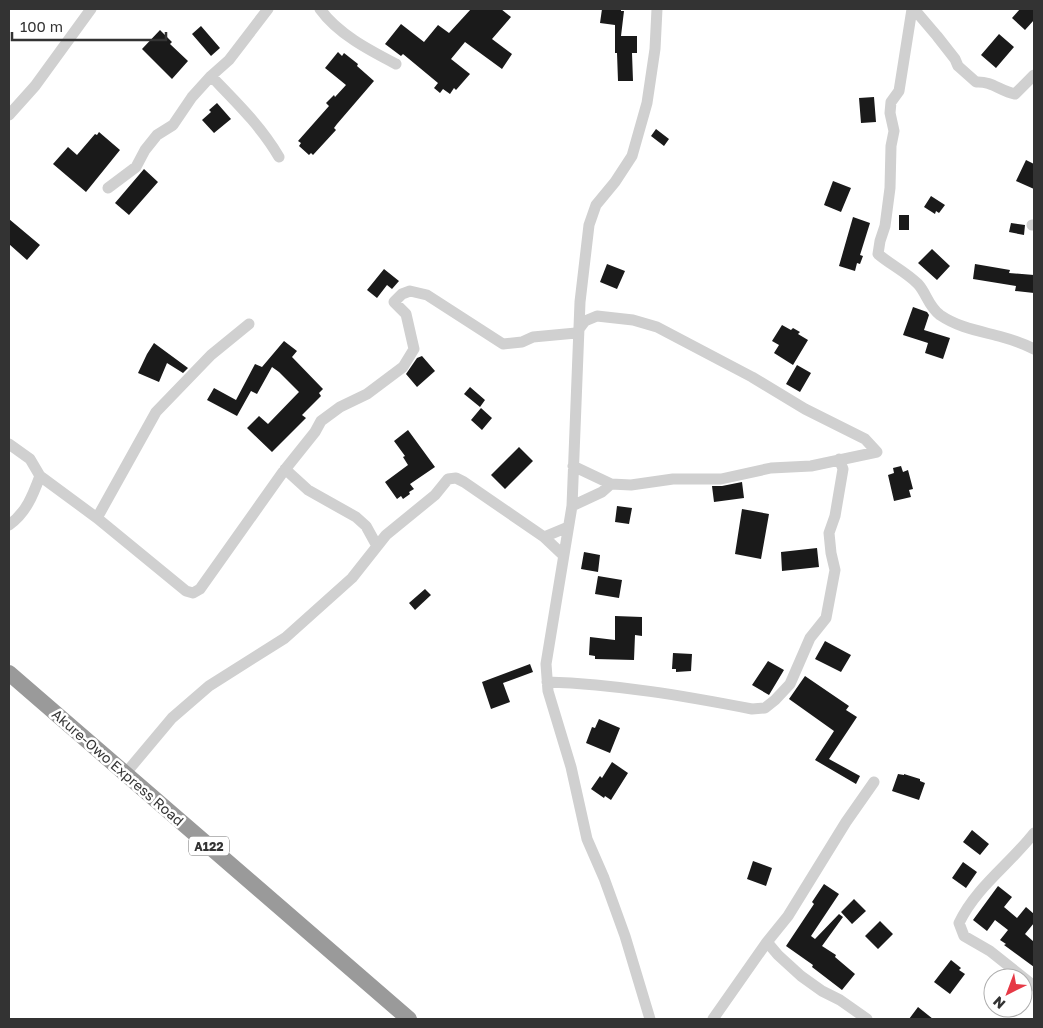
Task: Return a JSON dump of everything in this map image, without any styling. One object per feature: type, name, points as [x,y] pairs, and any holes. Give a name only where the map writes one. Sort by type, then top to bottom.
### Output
[{"type":"highway","name":"Akure-Owo Express Road","points":[[9,673],[409,1019]]},
{"type":"street","points":[[9,115],[35,86],[92,9]]},
{"type":"street","points":[[108,188],[136,167],[145,150],[157,135],[173,125],[192,97],[229,60],[268,9]]},
{"type":"street","points":[[320,9],[365,48],[396,64]]},
{"type":"street","points":[[650,1019],[625,936],[604,878],[587,839],[571,766],[548,691],[546,664],[572,506],[580,302],[589,225],[596,205],[615,182],[632,156],[646,103],[655,49],[658,9]]},
{"type":"street","points":[[913,9],[937,36],[955,59],[958,66],[976,82],[986,82],[1006,92],[1015,94],[1034,75]]},
{"type":"street","points":[[913,9],[899,91],[891,102],[890,113],[894,131],[891,146],[890,188],[885,226],[878,254],[912,278],[923,289],[925,296],[941,315],[970,330],[1001,337],[1034,349]]},
{"type":"street","points":[[211,76],[257,123],[279,157]]},
{"type":"street","points":[[9,444],[30,459],[40,476],[97,518],[186,591],[193,592],[200,589],[285,469],[315,432],[321,421],[340,407],[367,394],[403,367],[414,349],[406,314],[394,302],[402,294],[410,291],[427,294],[503,344],[522,342],[533,337],[576,332],[585,321],[597,316],[633,320],[656,327],[752,377],[805,409],[865,439],[877,452],[812,466],[771,468],[721,479],[673,479],[631,485],[611,484],[573,466]]},
{"type":"street","points":[[97,518],[156,412],[211,355],[249,324]]},
{"type":"street","points":[[547,682],[657,692],[752,709],[765,708],[790,684],[810,638],[826,618],[835,570],[830,553],[829,533],[835,516],[843,469],[839,459]]},
{"type":"street","points":[[285,469],[308,490],[356,517],[366,526],[377,546]]},
{"type":"street","points":[[9,525],[17,520],[31,500],[40,476]]},
{"type":"street","points":[[125,774],[172,718],[209,686],[285,638],[352,578],[386,535],[436,495],[448,479],[456,478],[544,537],[564,555]]},
{"type":"street","points":[[572,506],[602,492],[611,484]]},
{"type":"street","points":[[544,537],[568,527]]},
{"type":"street","points":[[713,1019],[767,942],[788,916],[846,822],[874,782]]},
{"type":"street","points":[[1034,833],[992,877],[966,910],[959,923],[964,936],[990,951],[1019,972],[1034,986]]},
{"type":"street","points":[[767,942],[801,976],[867,1019]]},
{"type":"building","points":[[471,9],[501,9],[511,17],[492,39],[512,54],[502,69],[465,42],[451,59],[470,74],[450,94],[443,89],[440,93],[434,88],[438,83],[403,54],[401,56],[385,44],[401,24],[424,42],[438,25],[449,33]]},
{"type":"building","points":[[602,9],[621,9],[621,11],[624,11],[621,36],[637,36],[637,53],[632,53],[633,81],[618,81],[615,25],[600,23]]},
{"type":"building","points":[[1020,9],[1034,9],[1034,20],[1025,30],[1012,18]]},
{"type":"building","points":[[201,26],[220,48],[211,56],[192,34]]},
{"type":"building","points":[[160,30],[172,42],[170,44],[188,61],[172,79],[142,49]]},
{"type":"building","points":[[999,34],[1014,47],[996,68],[981,55]]},
{"type":"building","points":[[338,52],[342,56],[344,53],[358,64],[357,66],[374,81],[337,124],[334,128],[336,130],[313,155],[311,153],[309,155],[299,146],[301,143],[298,141],[329,106],[326,103],[334,95],[335,97],[346,85],[325,68]]},
{"type":"building","points":[[874,97],[876,122],[861,123],[859,98]]},
{"type":"building","points":[[217,103],[231,119],[214,133],[202,120]]},
{"type":"building","points":[[656,129],[669,139],[664,146],[651,136]]},
{"type":"building","points":[[99,132],[120,150],[86,192],[53,164],[68,147],[77,155],[95,134],[97,135]]},
{"type":"building","points":[[1026,160],[1034,164],[1034,189],[1016,181]]},
{"type":"building","points":[[144,169],[158,182],[129,215],[115,203]]},
{"type":"building","points":[[833,181],[851,188],[841,212],[824,205]]},
{"type":"building","points":[[931,196],[945,205],[939,213],[936,211],[935,214],[924,207]]},
{"type":"building","points":[[899,215],[909,215],[909,230],[899,230]]},
{"type":"building","points":[[853,217],[870,223],[860,255],[863,256],[860,264],[857,263],[855,271],[839,266]]},
{"type":"building","points":[[9,219],[40,245],[27,260],[9,244]]},
{"type":"building","points":[[1011,223],[1025,225],[1024,235],[1009,232]]},
{"type":"building","points":[[932,249],[950,266],[937,280],[918,263]]},
{"type":"building","points":[[607,264],[625,271],[617,289],[600,282]]},
{"type":"building","points":[[975,264],[1010,270],[1009,273],[1034,275],[1034,293],[1015,291],[1016,286],[973,279]]},
{"type":"building","points":[[384,269],[399,281],[392,289],[387,285],[377,298],[367,290]]},
{"type":"building","points":[[913,307],[927,312],[929,315],[924,330],[950,338],[943,359],[925,353],[928,343],[903,335]]},
{"type":"building","points":[[782,325],[800,332],[798,334],[808,340],[793,365],[774,353],[779,345],[772,341]]},
{"type":"building","points":[[284,341],[297,351],[292,357],[323,389],[319,393],[321,396],[302,415],[306,418],[272,452],[247,428],[259,416],[268,424],[299,392],[279,372],[272,367],[257,394],[251,391],[237,416],[207,400],[214,388],[236,400],[255,364],[262,367]]},
{"type":"building","points":[[154,343],[188,368],[183,373],[167,363],[159,382],[138,373]]},
{"type":"building","points":[[422,356],[435,371],[417,387],[406,374],[417,358]]},
{"type":"building","points":[[797,365],[811,373],[800,392],[786,384]]},
{"type":"building","points":[[470,387],[485,400],[480,407],[464,394]]},
{"type":"building","points":[[481,408],[492,418],[482,430],[471,420]]},
{"type":"building","points":[[408,430],[435,467],[410,484],[414,489],[409,492],[410,494],[403,499],[401,496],[397,499],[385,482],[408,465],[403,457],[405,456],[394,441]]},
{"type":"building","points":[[519,447],[533,461],[505,489],[491,475]]},
{"type":"building","points":[[901,466],[903,472],[908,470],[913,489],[909,490],[911,497],[894,501],[888,475],[894,473],[893,468]]},
{"type":"building","points":[[742,482],[744,498],[714,502],[712,486]]},
{"type":"building","points":[[617,506],[632,508],[629,524],[615,522]]},
{"type":"building","points":[[742,509],[769,514],[761,559],[735,554]]},
{"type":"building","points":[[817,548],[819,567],[782,571],[781,552]]},
{"type":"building","points":[[584,552],[600,555],[598,572],[581,569]]},
{"type":"building","points":[[598,576],[622,580],[619,598],[595,594]]},
{"type":"building","points":[[425,589],[431,595],[415,610],[409,603]]},
{"type":"building","points":[[615,616],[642,617],[642,636],[635,635],[634,660],[595,659],[595,656],[589,655],[590,637],[615,640]]},
{"type":"building","points":[[825,641],[851,655],[841,672],[815,659]]},
{"type":"building","points":[[673,653],[692,654],[691,671],[676,672],[676,669],[672,669]]},
{"type":"building","points":[[768,661],[784,670],[769,695],[752,685]]},
{"type":"building","points":[[530,664],[533,672],[503,683],[510,702],[491,709],[482,682]]},
{"type":"building","points":[[805,676],[849,706],[846,710],[857,717],[829,759],[860,776],[856,784],[815,760],[834,731],[789,699]]},
{"type":"building","points":[[599,719],[620,728],[610,753],[586,743],[592,727],[595,728]]},
{"type":"building","points":[[612,762],[628,773],[611,800],[605,796],[604,798],[591,789],[600,776],[602,778]]},
{"type":"building","points":[[898,774],[920,779],[920,781],[925,783],[919,800],[892,791]]},
{"type":"building","points":[[972,830],[989,844],[980,855],[963,842]]},
{"type":"building","points":[[753,861],[772,868],[766,886],[747,879]]},
{"type":"building","points":[[963,862],[977,872],[966,888],[952,878]]},
{"type":"building","points":[[824,884],[839,894],[811,936],[815,939],[839,914],[843,917],[822,946],[836,955],[835,957],[855,974],[842,990],[812,967],[813,965],[786,946],[814,904],[812,902]]},
{"type":"building","points":[[998,886],[1012,897],[1004,907],[1017,918],[1026,907],[1034,914],[1034,923],[1025,934],[1034,942],[1034,967],[1000,940],[1008,930],[995,920],[987,931],[973,920]]},
{"type":"building","points":[[854,899],[866,911],[852,924],[841,912]]},
{"type":"building","points":[[880,921],[893,934],[878,949],[865,936]]},
{"type":"building","points":[[951,960],[965,974],[950,994],[934,982]]},
{"type":"building","points":[[918,1007],[933,1019],[909,1019]]}]
